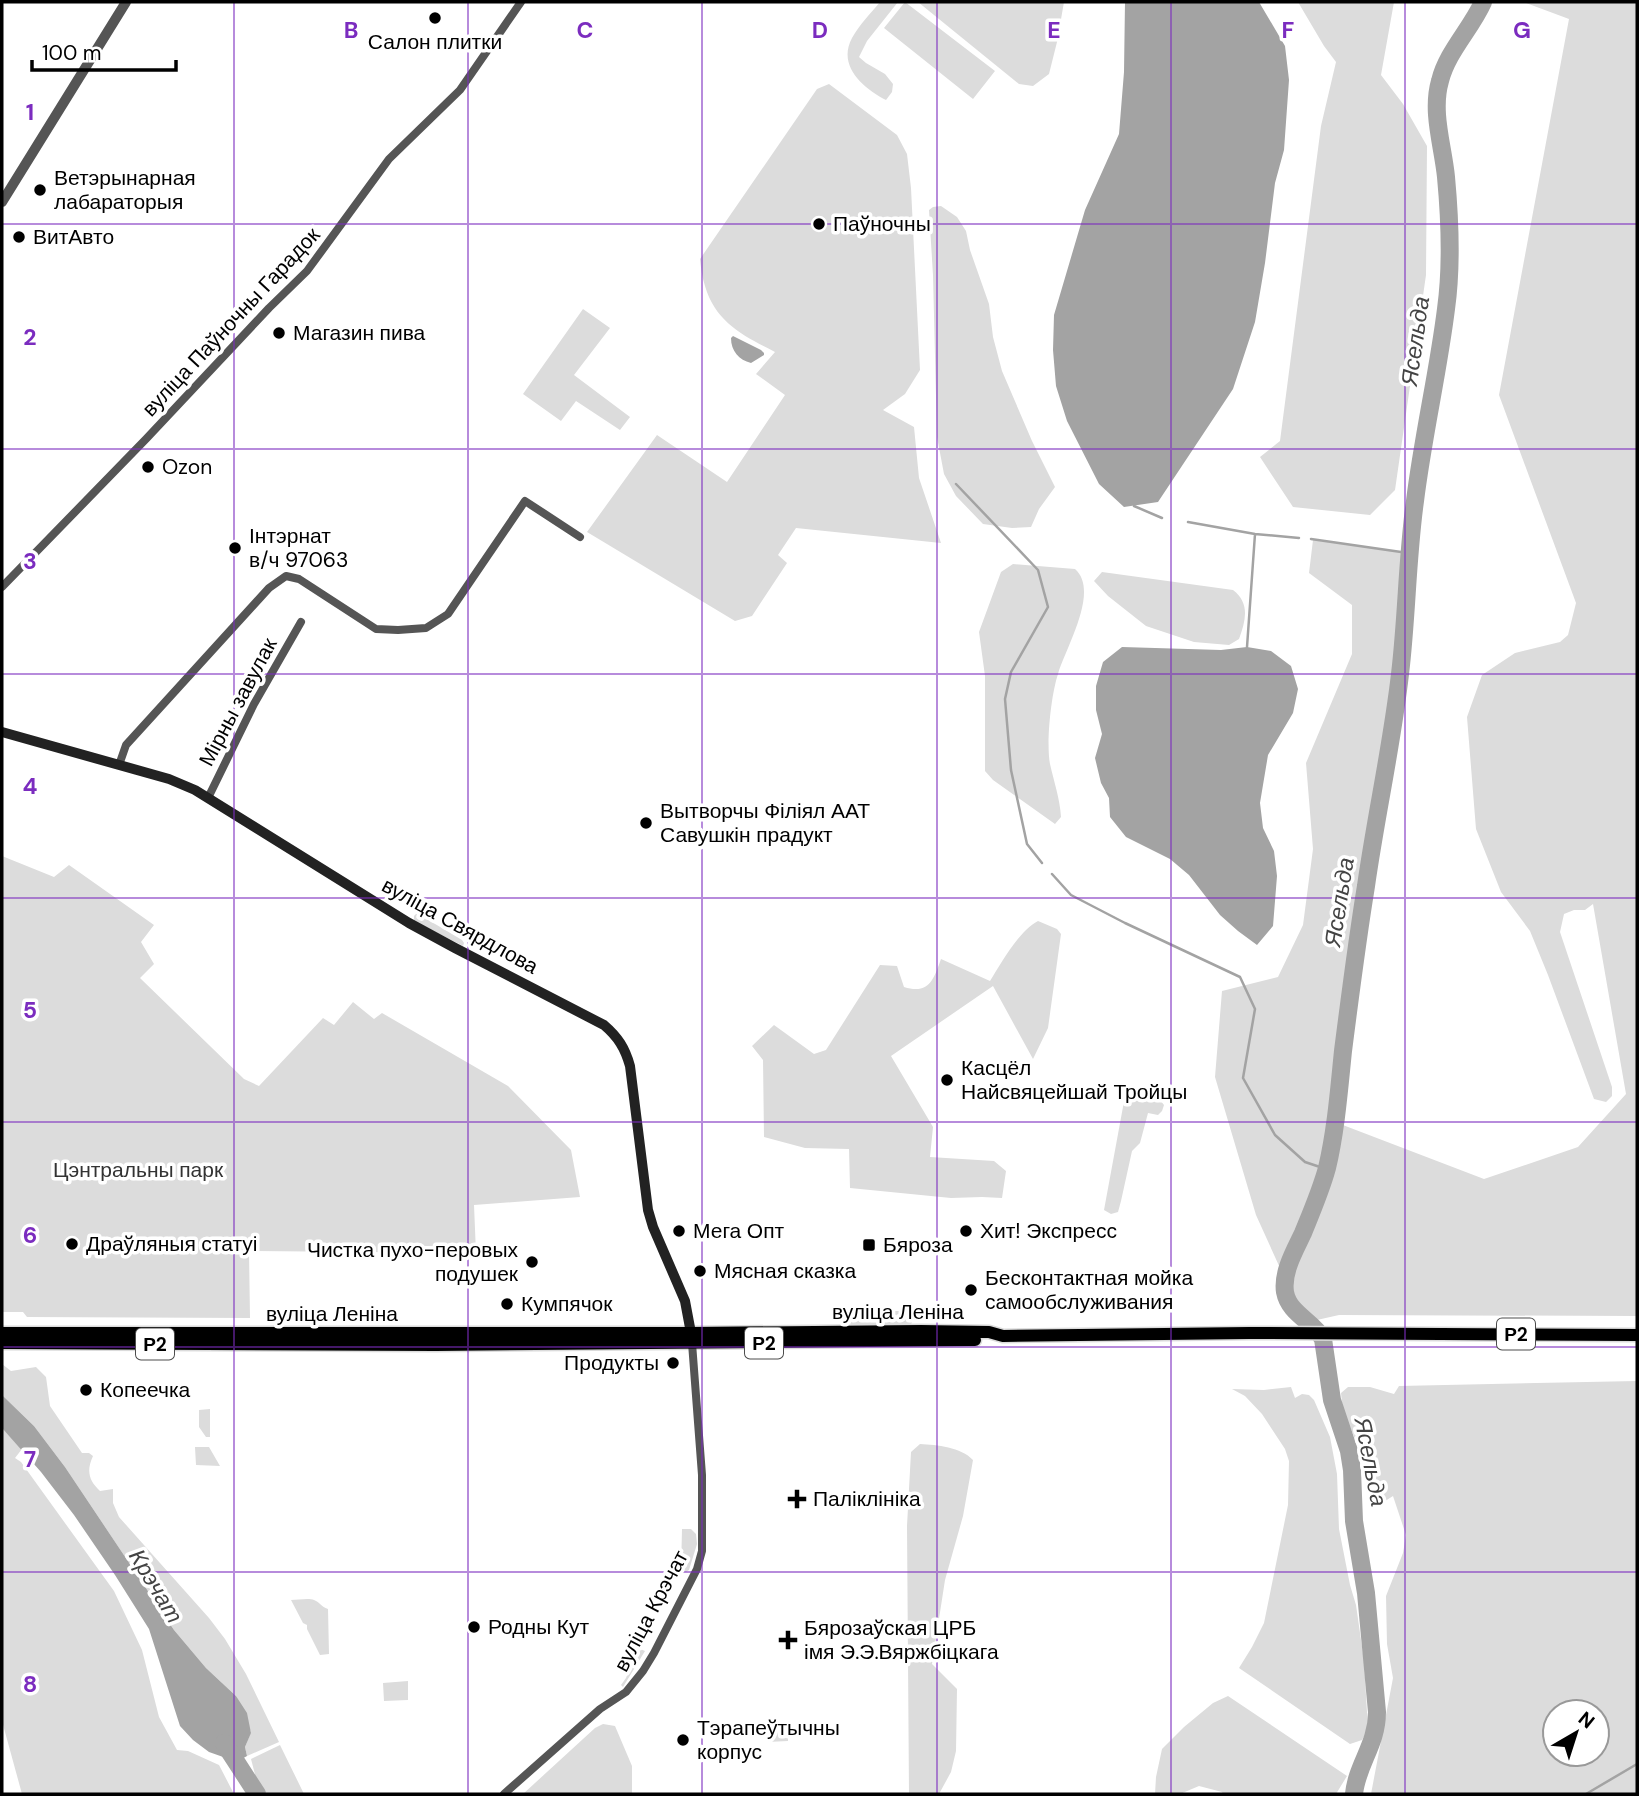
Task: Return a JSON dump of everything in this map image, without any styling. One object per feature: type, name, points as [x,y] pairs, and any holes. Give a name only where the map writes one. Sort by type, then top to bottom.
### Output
[{"type":"main road","name":"вуліца Свярдлова","points":[[2,732],[169,779],[208,798],[409,923],[604,1025],[626,1050],[648,1210],[685,1301],[691,1338]]},
{"type":"main road","name":"вуліца Леніна","points":[[2,1333],[961,1340],[989,1340],[1003,1336],[1250,1333],[1637,1335]]},
{"type":"main road","name":"вуліца Леніна","points":[[2,1343],[691,1338]]},
{"type":"street","points":[[2,202],[126,2]]},
{"type":"street","name":"вуліца Паўночны Гарадок","points":[[2,587],[307,271],[388,159],[460,90],[521,2]]},
{"type":"street","points":[[119,765],[126,745],[269,588],[286,576],[299,579],[376,629],[398,631],[426,628],[449,614],[525,501],[580,537]]},
{"type":"street","name":"Мірны завулак","points":[[208,798],[254,704],[301,622]]},
{"type":"street","name":"вуліца Крэчат","points":[[504,1794],[600,1709],[626,1692],[643,1671],[697,1569],[702,1551],[702,1475],[691,1338]]},
{"type":"green space","points":[[880,2],[898,2],[867,41],[859,57],[885,74],[893,84],[892,92],[886,100],[861,82],[850,67],[848,58],[852,38]]},
{"type":"green space","points":[[905,2],[995,71],[973,99],[884,28]]},
{"type":"green space","points":[[918,2],[1064,2],[1049,74],[1033,86],[1019,84]]},
{"type":"green space","points":[[1298,2],[1394,2],[1381,75],[1403,104],[1427,146],[1426,275],[1395,490],[1370,515],[1293,507],[1260,457],[1280,441],[1321,126],[1336,62]]},
{"type":"green space","points":[[1523,2],[1637,2],[1637,1316],[1339,1315],[1308,1322],[1297,1313],[1287,1298],[1285,1279],[1256,1215],[1215,1077],[1222,991],[1278,977],[1303,925],[1313,849],[1306,763],[1352,654],[1352,605],[1309,573],[1313,540],[1408,553],[1401,670],[1354,966],[1335,1122],[1484,1179],[1578,1147],[1626,1094],[1593,904],[1585,910],[1564,914],[1560,932],[1612,1087],[1612,1096],[1606,1102],[1594,1099],[1530,931],[1501,892],[1476,829],[1467,717],[1482,675],[1515,653],[1560,642],[1568,635],[1576,603],[1499,395],[1569,19]]},
{"type":"green space","points":[[829,84],[897,135],[907,154],[920,370],[905,394],[883,410],[914,427],[919,478],[941,543],[796,528],[778,555],[787,563],[752,616],[735,621],[587,532],[657,435],[727,482],[785,395],[756,374],[775,352],[742,334],[716,310],[705,286],[700,259],[817,89]]},
{"type":"green space","points":[[941,206],[957,217],[966,231],[989,304],[993,337],[1002,371],[1055,487],[1039,509],[1031,527],[1012,528],[983,524],[956,496],[944,474],[937,437],[929,210]]},
{"type":"green space","points":[[583,309],[610,328],[574,375],[630,417],[620,430],[576,401],[561,421],[523,394]]},
{"type":"green space","points":[[1013,564],[1075,569],[1082,579],[1084,591],[1079,620],[1055,683],[1051,706],[1049,755],[1061,817],[1055,824],[993,780],[985,771],[985,676],[979,632],[1001,572]]},
{"type":"green space","points":[[1102,572],[1233,590],[1242,600],[1245,612],[1239,639],[1229,645],[1194,642],[1146,626],[1108,596],[1094,581]]},
{"type":"green space","name":"Цэнтральны парк","points":[[2,856],[54,877],[69,865],[154,925],[141,942],[154,964],[140,978],[244,1079],[259,1086],[323,1018],[334,1025],[353,1002],[374,1019],[382,1013],[508,1086],[571,1150],[580,1197],[474,1205],[476,1253],[249,1251],[250,1318],[27,1317],[23,1312],[2,1312]]},
{"type":"green space","points":[[416,914],[462,940],[463,946],[414,921]]},
{"type":"green space","points":[[1038,921],[1057,929],[1061,934],[1048,1028],[1033,1059],[993,986],[891,1056],[933,1127],[930,1157],[994,1161],[1006,1171],[1002,1198],[951,1198],[850,1188],[849,1149],[805,1148],[764,1137],[763,1060],[752,1046],[774,1025],[814,1054],[826,1050],[880,965],[897,966],[904,987],[912,989],[929,984],[941,959],[990,981],[1017,940]]},
{"type":"green space","points":[[1132,1094],[1160,1100],[1164,1105],[1158,1115],[1148,1113],[1140,1143],[1132,1151],[1118,1212],[1111,1214],[1104,1210],[1125,1096]]},
{"type":"green space","points":[[851,1311],[909,1311],[913,1312],[915,1317],[910,1326],[852,1326],[847,1319]]},
{"type":"green space","points":[[2,1364],[11,1371],[36,1367],[46,1377],[50,1406],[82,1453],[93,1456],[89,1471],[93,1483],[100,1491],[113,1489],[113,1503],[119,1517],[225,1639],[246,1674],[279,1742],[247,1756],[245,1747],[251,1732],[236,1696],[206,1668],[174,1630],[65,1467],[34,1426],[2,1395]]},
{"type":"green space","points":[[1637,1381],[1637,1794],[1371,1794],[1393,1678],[1387,1644],[1386,1596],[1403,1553],[1406,1535],[1393,1496],[1382,1503],[1374,1500],[1370,1491],[1367,1466],[1343,1411],[1341,1393],[1348,1387],[1370,1387],[1394,1394],[1399,1386]]},
{"type":"green space","points":[[1291,1387],[1295,1398],[1302,1394],[1309,1395],[1314,1400],[1330,1437],[1337,1474],[1339,1529],[1356,1605],[1364,1661],[1368,1729],[1362,1740],[1350,1744],[1239,1668],[1264,1623],[1288,1505],[1289,1461],[1285,1449],[1262,1414],[1245,1396],[1232,1389]]},
{"type":"green space","points":[[210,1409],[210,1437],[206,1437],[199,1427],[199,1410]]},
{"type":"green space","points":[[2,1428],[22,1449],[15,1458],[21,1462],[114,1591],[142,1650],[159,1717],[177,1750],[188,1751],[219,1765],[234,1794],[22,1794],[2,1721]]},
{"type":"green space","points":[[920,1444],[955,1449],[973,1460],[963,1516],[945,1580],[932,1664],[957,1689],[956,1751],[951,1772],[939,1794],[909,1794],[907,1526],[911,1452]]},
{"type":"green space","points":[[195,1447],[209,1447],[220,1466],[196,1465]]},
{"type":"green space","points":[[682,1529],[691,1529],[696,1534],[697,1544],[686,1572],[681,1571]]},
{"type":"green space","points":[[312,1599],[328,1609],[329,1654],[320,1655],[307,1625],[303,1623],[291,1600]]},
{"type":"green space","points":[[638,1648],[645,1651],[623,1687],[621,1685]]},
{"type":"green space","points":[[408,1681],[408,1700],[384,1701],[383,1683]]},
{"type":"green space","points":[[1228,1696],[1347,1776],[1336,1794],[1223,1794],[1199,1786],[1180,1794],[1155,1794],[1162,1749],[1213,1703]]},
{"type":"green space","points":[[603,1724],[615,1726],[632,1766],[632,1794],[523,1794],[595,1728]]},
{"type":"green space","points":[[788,1724],[788,1741],[767,1742],[767,1732],[774,1725]]},
{"type":"green space","points":[[280,1745],[304,1794],[266,1794],[258,1786],[251,1759]]},
{"type":"shaded area","points":[[1125,2],[1259,2],[1285,46],[1289,80],[1284,150],[1275,183],[1255,322],[1233,389],[1158,502],[1124,507],[1099,484],[1067,421],[1056,386],[1053,350],[1054,315],[1085,210],[1119,134],[1124,72]]},
{"type":"shaded area","points":[[733,336],[761,350],[764,355],[751,363],[743,360],[732,347]]},
{"type":"shaded area","points":[[1122,647],[1221,650],[1247,647],[1271,651],[1291,666],[1298,689],[1293,713],[1268,755],[1260,803],[1263,828],[1274,851],[1277,876],[1273,926],[1257,945],[1220,915],[1189,875],[1170,859],[1126,837],[1110,817],[1109,798],[1101,783],[1095,758],[1102,734],[1096,710],[1096,686],[1103,662]]},
{"type":"shaded area","points":[[2,1395],[34,1426],[65,1467],[174,1630],[206,1668],[236,1696],[247,1713],[251,1733],[245,1747],[247,1756],[231,1765],[226,1758],[209,1752],[193,1740],[180,1726],[149,1629],[74,1515],[2,1428]]},
{"type":"waterway","name":"Ясельда","points":[[1354,1794],[1374,1735],[1377,1712],[1366,1593],[1354,1521],[1352,1470],[1349,1451],[1332,1400],[1323,1339],[1287,1300],[1285,1277],[1319,1192],[1330,1154],[1370,859],[1397,701],[1412,522],[1448,293],[1449,210],[1437,117],[1438,93],[1443,70],[1483,2]]},
{"type":"waterway","points":[[956,484],[1038,570],[1048,607],[1011,672],[1005,699],[1011,770],[1027,844],[1042,863]]},
{"type":"waterway","points":[[1134,506],[1162,518]]},
{"type":"waterway","points":[[1188,522],[1255,534],[1299,538]]},
{"type":"waterway","points":[[1247,647],[1255,534]]},
{"type":"waterway","points":[[1311,539],[1408,553]]},
{"type":"waterway","points":[[1052,874],[1071,895],[1240,977],[1255,1009],[1243,1078],[1275,1135],[1305,1162],[1326,1169]]},
{"type":"waterway","name":"Крэчат","points":[[224,1743],[257,1794]]},
{"type":"waterway","points":[[1586,1794],[1637,1764]]},
{"type":"place","name":"Салон плитки","points":[[435,18]]},
{"type":"place","name":"Ветэрынарная лабараторыя","points":[[40,190]]},
{"type":"place","name":"Паўночны","points":[[819,224]]},
{"type":"place","name":"ВитАвто","points":[[19,237]]},
{"type":"place","name":"Магазин пива","points":[[279,333]]},
{"type":"place","name":"Ozon","points":[[148,467]]},
{"type":"place","name":"Інтэрнат в/ч 97063","points":[[235,548]]},
{"type":"place","name":"Вытворчы Філіял ААТ Савушкін прадукт","points":[[646,823]]},
{"type":"place","name":"Касцёл Найсвяцейшай Тройцы","points":[[947,1080]]},
{"type":"place","name":"Мега Опт","points":[[679,1231]]},
{"type":"place","name":"Хит! Экспресс","points":[[966,1231]]},
{"type":"place","name":"Драўляныя статуі","points":[[72,1244]]},
{"type":"place","name":"Бяроза","points":[[869,1245]]},
{"type":"place","name":"Чистка пухо-перовых подушек","points":[[532,1262]]},
{"type":"place","name":"Мясная сказка","points":[[700,1271]]},
{"type":"place","name":"Бесконтактная мойка самообслуживания","points":[[971,1290]]},
{"type":"place","name":"Кумпячок","points":[[507,1304]]},
{"type":"place","name":"Продукты","points":[[673,1363]]},
{"type":"place","name":"Копеечка","points":[[86,1390]]},
{"type":"place","name":"Паліклініка","points":[[797,1499]]},
{"type":"place","name":"Родны Кут","points":[[474,1627]]},
{"type":"place","name":"Бярозаўская ЦРБ імя Э.Э.Вяржбіцкага","points":[[788,1640]]},
{"type":"place","name":"Тэрапеўтычны корпус","points":[[683,1740]]}]
